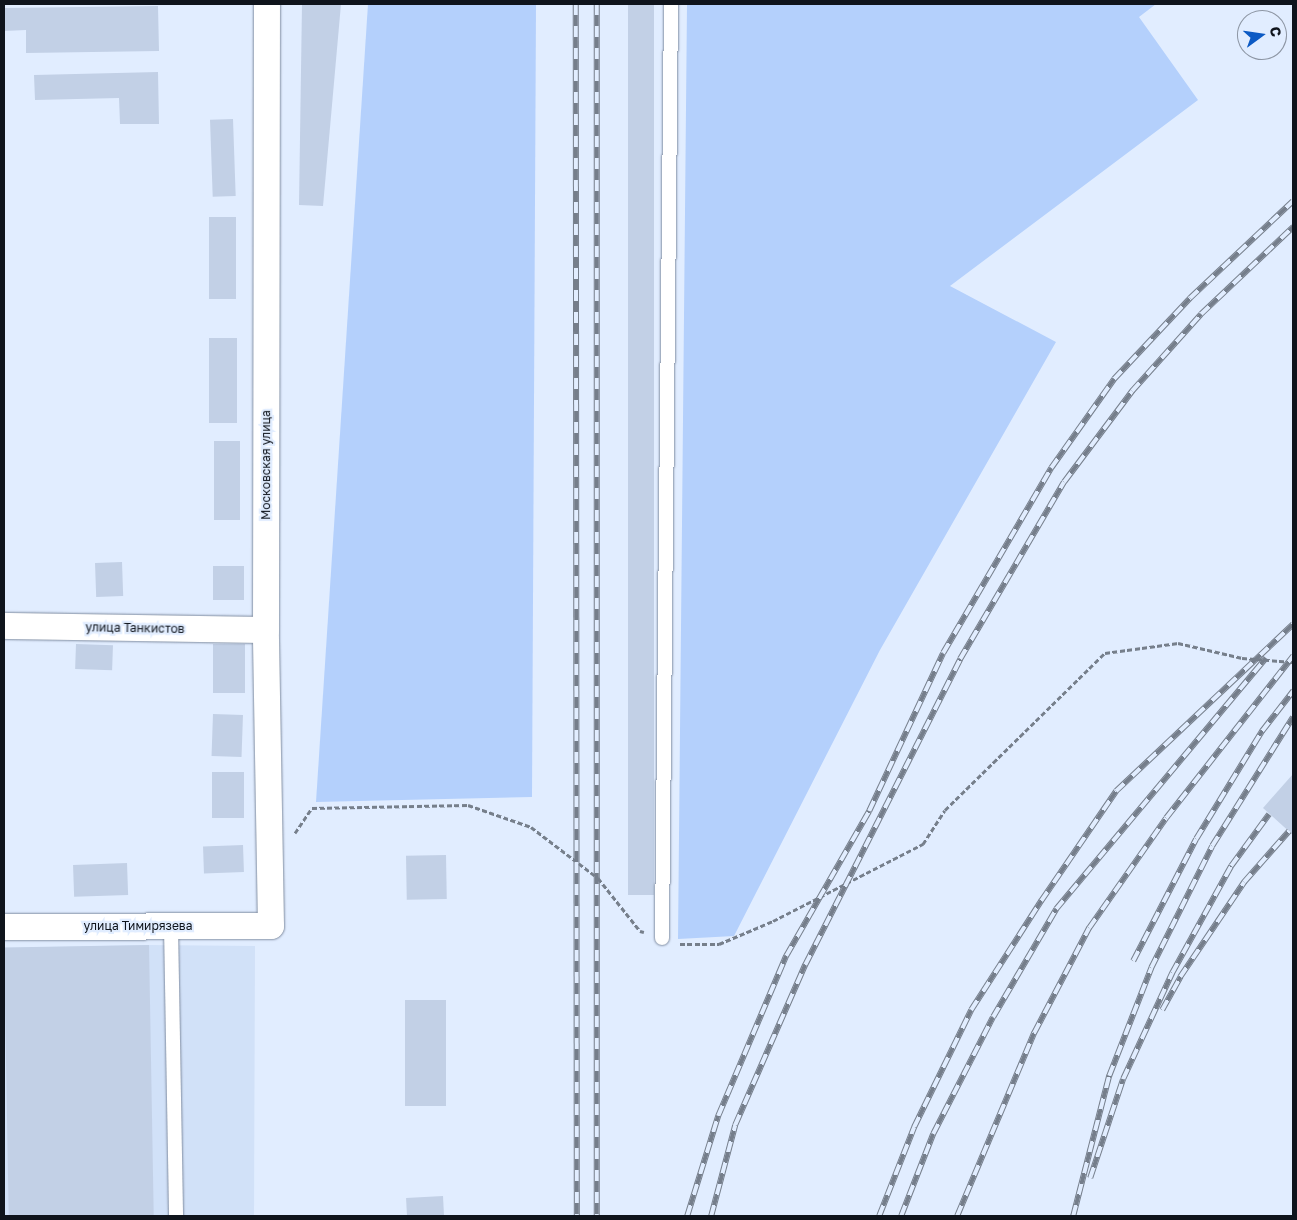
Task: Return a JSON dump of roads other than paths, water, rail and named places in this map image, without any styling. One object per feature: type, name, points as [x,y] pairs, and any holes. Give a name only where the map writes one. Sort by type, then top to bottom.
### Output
[{"type":"street","name":"Московская улица","points":[[267,4],[266,630],[271,926]]},
{"type":"street","name":"улица Танкистов","points":[[4,626],[266,630]]},
{"type":"street","name":"улица Тимирязева","points":[[4,927],[271,926]]},
{"type":"lane","points":[[662,938],[671,4]]},
{"type":"lane","points":[[171,926],[176,1216]]},
{"type":"railway","points":[[576,4],[577,1216]]},
{"type":"railway","points":[[597,4],[597,1216]]},
{"type":"railway","points":[[687,1216],[718,1116],[786,956],[869,811],[943,653],[1051,468],[1114,379],[1190,298],[1293,201]]},
{"type":"railway","points":[[711,1216],[735,1125],[805,965],[960,659],[1064,482],[1132,391],[1201,314],[1293,227]]},
{"type":"railway","points":[[879,1216],[914,1127],[971,1010],[1041,901],[1116,791],[1293,624]]},
{"type":"railway","points":[[957,1216],[1034,1033],[1089,928],[1166,818],[1293,656]]},
{"type":"railway","points":[[901,1216],[933,1134],[993,1017],[1056,909],[1266,658]]},
{"type":"railway","points":[[1133,961],[1196,839],[1262,731],[1293,691]]},
{"type":"railway","points":[[1073,1216],[1109,1076],[1151,968],[1212,846],[1293,717]]},
{"type":"railway","points":[[1090,1178],[1123,1079],[1172,973],[1231,866],[1269,814]]},
{"type":"railway","points":[[1162,1010],[1180,977],[1244,882],[1289,831]]}]
